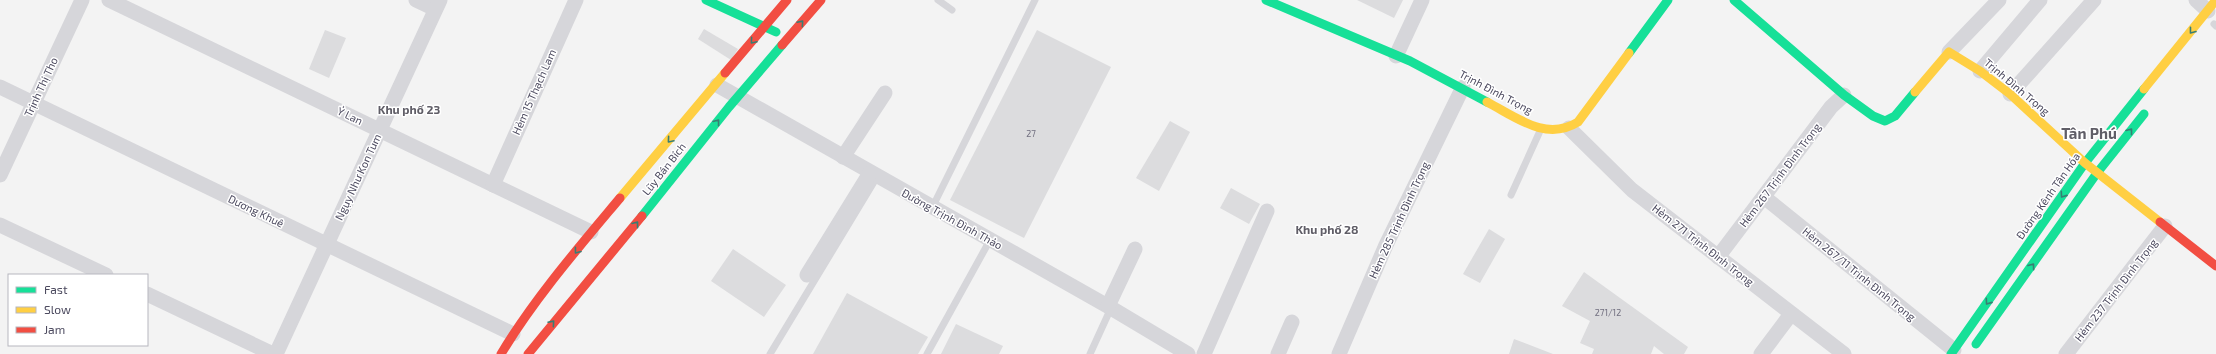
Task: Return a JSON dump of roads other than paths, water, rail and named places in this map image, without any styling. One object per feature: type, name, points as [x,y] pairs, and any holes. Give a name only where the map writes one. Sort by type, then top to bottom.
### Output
[{"type":"street","name":"Trịnh Thị Tho","points":[[0,175],[82,0]]},
{"type":"street","name":"Ỷ Lan","points":[[109,0],[591,232]]},
{"type":"street","points":[[416,0],[438,5]]},
{"type":"street","name":"Hẻm 15 Thạch Lam","points":[[493,185],[576,0]]},
{"type":"street","points":[[706,0],[788,38]]},
{"type":"street","name":"Lũy Bán Bích","points":[[501,354],[513,334],[591,232],[717,85],[787,0]]},
{"type":"street","name":"Lũy Bán Bích","points":[[528,354],[534,345],[619,246],[737,97],[821,0]]},
{"type":"street","name":"Trịnh Đình Trọng","points":[[1266,0],[1396,56],[1463,87],[1541,129],[1559,131],[1569,128]]},
{"type":"street","points":[[1396,56],[1422,0]]},
{"type":"street","points":[[1569,128],[1585,114],[1668,0]]},
{"type":"street","points":[[1734,0],[1844,95],[1872,116],[1885,121],[1895,116],[1950,52],[1999,0]]},
{"type":"street","points":[[1980,71],[2040,0]]},
{"type":"street","points":[[2010,94],[2094,0]]},
{"type":"street","points":[[2196,0],[2213,19]]},
{"type":"street","name":"Ngụy Như Kon Tum","points":[[276,354],[438,5]]},
{"type":"street","name":"Đường Kênh Tân Hóa","points":[[1952,352],[2085,163],[2213,19]]},
{"type":"street","name":"Trịnh Đình Trọng","points":[[1950,52],[1980,71],[2010,94],[2085,163],[2216,266]]},
{"type":"street","name":"Đường Trịnh Đình Thảo","points":[[717,85],[1109,307],[1188,354]]},
{"type":"street","name":"Dương Khuê","points":[[0,87],[513,334]]},
{"type":"street","name":"Hẻm 285 Trịnh Đình Trọng","points":[[1339,354],[1386,245],[1463,87]]},
{"type":"street","points":[[843,157],[885,93]]},
{"type":"street","name":"Hẻm 267 Trịnh Đình Trọng","points":[[1718,257],[1831,107],[1844,95]]},
{"type":"street","points":[[1969,354],[2097,173],[2150,106]]},
{"type":"street","name":"Hẻm 271 Trịnh Đình Trọng","points":[[1569,128],[1632,190],[1844,354]]},
{"type":"street","points":[[807,275],[874,175]]},
{"type":"street","name":"Hẻm 267/11 Trịnh Đình Trọng","points":[[1764,197],[1952,352]]},
{"type":"street","points":[[1204,354],[1267,211]]},
{"type":"street","points":[[0,225],[104,274]]},
{"type":"street","name":"Hẻm 237 Trịnh Đình Trọng","points":[[2066,354],[2165,226]]},
{"type":"street","points":[[1109,307],[1136,249]]},
{"type":"street","points":[[148,294],[273,354]]},
{"type":"street","points":[[1761,354],[1791,314]]},
{"type":"street","points":[[1278,354],[1292,322]]},
{"type":"lane","points":[[938,0],[952,10]]},
{"type":"lane","points":[[932,208],[1035,0]]},
{"type":"lane","points":[[1511,195],[1541,129]]},
{"type":"lane","points":[[770,354],[874,175]]},
{"type":"lane","points":[[927,354],[990,240]]},
{"type":"lane","points":[[1090,354],[1109,307]]},
{"type":"district","name":"Khu phố 23","points":[[409,110]]},
{"type":"district","name":"Tân Phú","points":[[2089,134]]},
{"type":"district","name":"Khu phố 28","points":[[1327,230]]}]
